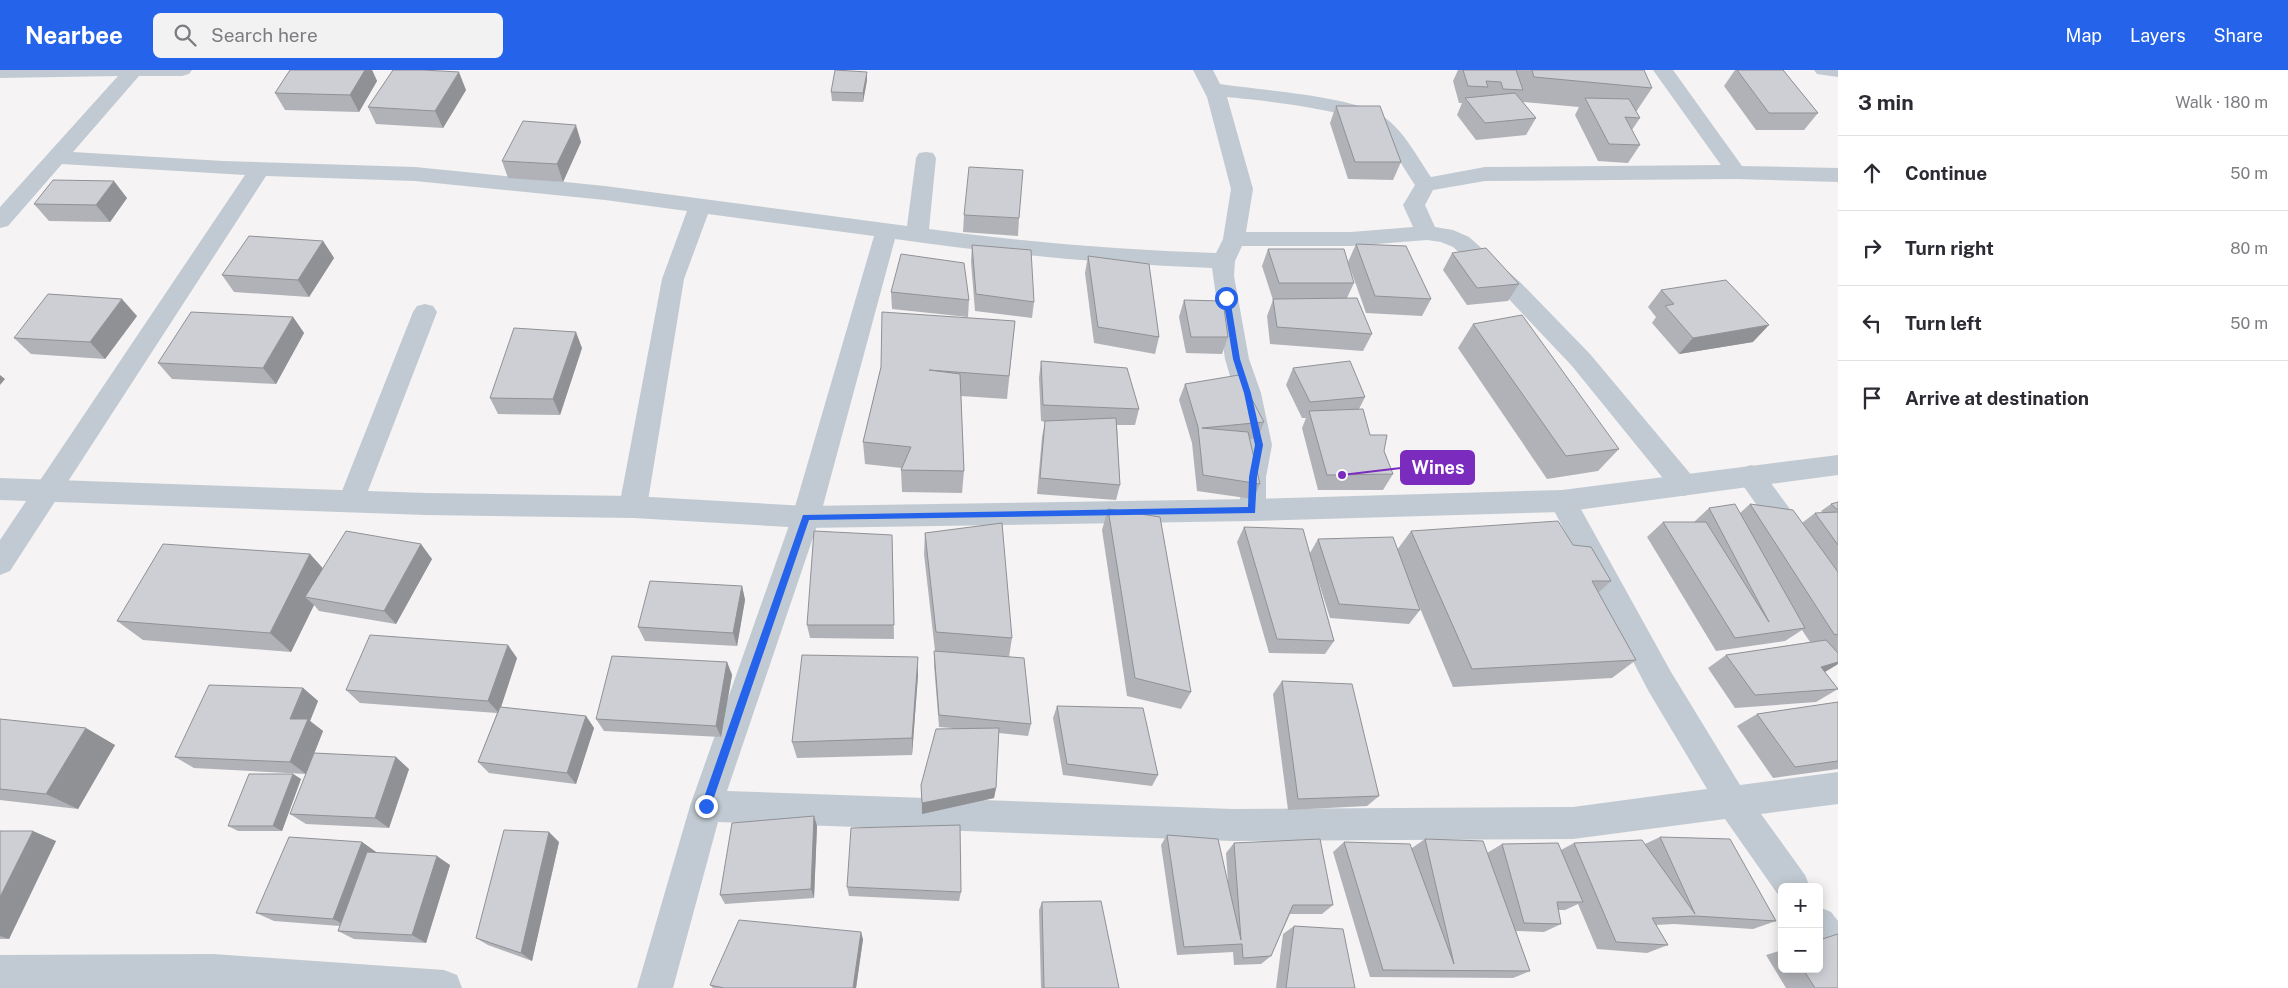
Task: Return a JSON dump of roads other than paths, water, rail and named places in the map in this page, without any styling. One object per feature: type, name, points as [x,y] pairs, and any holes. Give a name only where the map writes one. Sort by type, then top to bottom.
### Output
[{"type":"street","points":[[0,221],[134,70]]},
{"type":"street","points":[[0,72],[182,70]]},
{"type":"street","points":[[1663,70],[1736,172]]},
{"type":"street","points":[[1824,70],[1838,71]]},
{"type":"street","points":[[1208,80],[1345,108],[1378,121],[1426,185]]},
{"type":"street","points":[[1208,80],[1231,144],[1242,189],[1234,239],[1224,261],[1223,276],[1230,326],[1259,445],[1253,477],[1252,510]]},
{"type":"street","points":[[57,157],[260,169],[415,174],[605,193],[1015,248],[1140,258],[1224,261]]},
{"type":"street","points":[[917,234],[926,158]]},
{"type":"street","points":[[0,563],[260,169]]},
{"type":"street","points":[[1427,233],[1414,205],[1426,185],[1485,174],[1736,172],[1838,175]]},
{"type":"street","points":[[633,507],[673,279],[700,205]]},
{"type":"street","points":[[655,988],[706,806],[806,517],[872,276],[887,230]]},
{"type":"street","points":[[1234,239],[1351,239],[1427,233],[1445,235],[1461,242],[1512,288],[1581,360],[1684,485]]},
{"type":"street","points":[[350,501],[425,312]]},
{"type":"street","points":[[0,489],[350,501],[633,507],[806,517],[1252,510],[1562,501],[1838,465]]},
{"type":"street","points":[[1751,476],[1838,598]]},
{"type":"street","points":[[1562,501],[1660,682],[1733,803],[1790,883]]},
{"type":"street","points":[[706,806],[1233,825],[1572,823],[1838,788]]},
{"type":"street","points":[[1822,928],[1838,951]]},
{"type":"street","points":[[0,973],[213,972],[444,988]]},
{"type":"place","name":"Wines","points":[[1342,475]]}]
